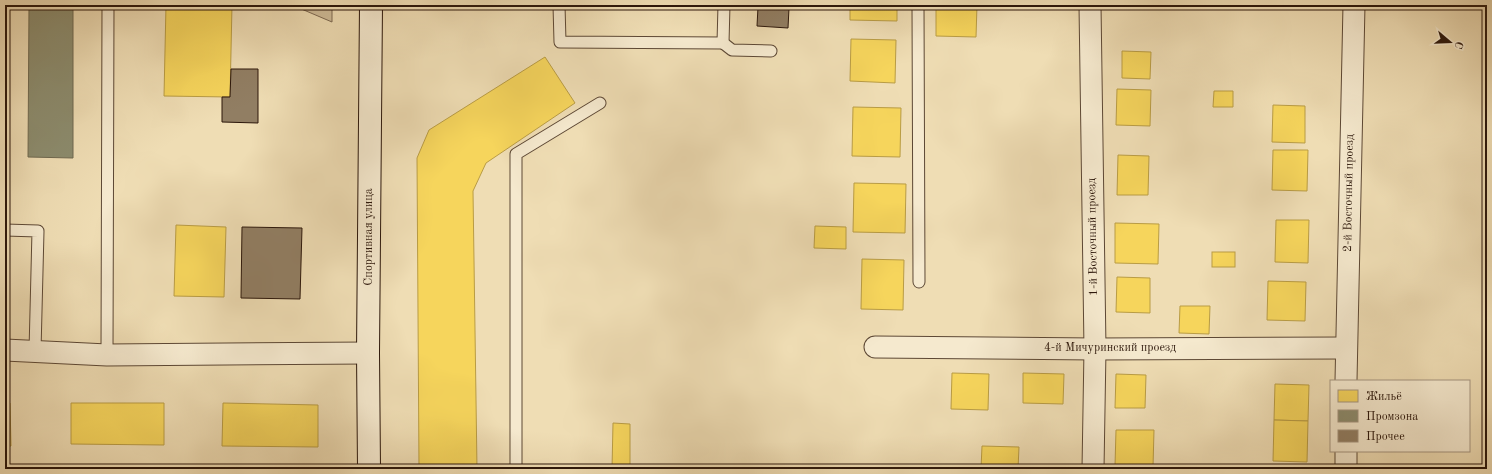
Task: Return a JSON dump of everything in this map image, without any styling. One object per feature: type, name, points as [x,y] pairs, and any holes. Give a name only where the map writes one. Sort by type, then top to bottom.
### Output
[{"type":"street","name":"Спортивная улица","points":[[369,469],[368,353],[371,5]]},
{"type":"street","name":"1-й Восточный проезд","points":[[1090,5],[1095,349],[1093,469]]},
{"type":"street","name":"2-й Восточный проезд","points":[[1346,380],[1345,348],[1354,5]]},
{"type":"street","name":"4-й Мичуринский проезд","points":[[875,347],[1095,349],[1345,348]]},
{"type":"street","points":[[5,350],[108,355],[368,353]]},
{"type":"street","points":[[1346,452],[1346,469]]},
{"type":"lane","points":[[108,5],[108,355]]},
{"type":"lane","points":[[559,5],[560,42],[723,43],[732,50],[771,50]]},
{"type":"lane","points":[[723,43],[724,5]]},
{"type":"lane","points":[[918,5],[919,282]]},
{"type":"lane","points":[[516,469],[516,154],[600,103]]},
{"type":"lane","points":[[5,230],[38,231],[35,351]]},
{"type":"shaded area","points":[[292,5],[332,5],[332,22]]},
{"type":"building: Жильё","points":[[166,5],[232,5],[230,97],[164,96]]},
{"type":"building: Жильё","points":[[850,5],[897,5],[897,21],[850,20]]},
{"type":"building: Жильё","points":[[936,5],[977,5],[976,37],[936,36]]},
{"type":"building: Жильё","points":[[851,39],[896,40],[895,83],[850,81]]},
{"type":"building: Жильё","points":[[1122,51],[1151,52],[1150,79],[1122,78]]},
{"type":"building: Жильё","points":[[545,57],[575,103],[486,163],[473,191],[477,469],[419,469],[417,158],[429,130]]},
{"type":"building: Жильё","points":[[1117,89],[1151,90],[1150,126],[1116,125]]},
{"type":"building: Жильё","points":[[1214,91],[1233,91],[1233,107],[1213,107]]},
{"type":"building: Жильё","points":[[1273,105],[1305,106],[1305,143],[1272,142]]},
{"type":"building: Жильё","points":[[853,107],[901,108],[900,157],[852,156]]},
{"type":"building: Жильё","points":[[1273,150],[1308,150],[1307,191],[1272,190]]},
{"type":"building: Жильё","points":[[1118,155],[1149,156],[1148,195],[1117,195]]},
{"type":"building: Жильё","points":[[854,183],[906,184],[905,233],[853,232]]},
{"type":"building: Жильё","points":[[1276,220],[1309,220],[1308,263],[1275,262]]},
{"type":"building: Жильё","points":[[1115,223],[1159,224],[1158,264],[1115,263]]},
{"type":"building: Жильё","points":[[176,225],[226,227],[224,297],[174,296]]},
{"type":"building: Жильё","points":[[815,226],[846,227],[846,249],[814,248]]},
{"type":"building: Жильё","points":[[1212,252],[1235,252],[1235,267],[1212,267]]},
{"type":"building: Жильё","points":[[862,259],[904,260],[903,310],[861,309]]},
{"type":"building: Жильё","points":[[1117,277],[1150,278],[1150,313],[1116,312]]},
{"type":"building: Жильё","points":[[1268,281],[1306,282],[1305,321],[1267,320]]},
{"type":"building: Жильё","points":[[1180,306],[1210,306],[1209,334],[1179,333]]},
{"type":"building: Жильё","points":[[952,373],[989,374],[988,410],[951,409]]},
{"type":"building: Жильё","points":[[1023,373],[1064,374],[1063,404],[1023,403]]},
{"type":"building: Жильё","points":[[1116,374],[1146,375],[1145,408],[1115,408]]},
{"type":"building: Жильё","points":[[1275,384],[1309,385],[1308,421],[1274,420]]},
{"type":"building: Жильё","points":[[5,403],[10,403],[11,446],[5,446]]},
{"type":"building: Жильё","points":[[71,403],[164,403],[164,445],[71,444]]},
{"type":"building: Жильё","points":[[223,403],[318,405],[318,447],[222,446]]},
{"type":"building: Жильё","points":[[1274,420],[1308,421],[1307,462],[1273,461]]},
{"type":"building: Жильё","points":[[613,423],[630,424],[630,469],[612,469]]},
{"type":"building: Жильё","points":[[1116,430],[1154,430],[1153,467],[1115,466]]},
{"type":"building: Жильё","points":[[982,446],[1019,447],[1018,469],[981,469]]},
{"type":"building: Промзона","points":[[5,5],[7,5],[6,148],[5,148]]},
{"type":"building: Промзона","points":[[29,5],[73,5],[73,158],[28,157]]},
{"type":"building: Прочее","points":[[758,7],[789,8],[788,28],[757,26]]},
{"type":"building: Прочее","points":[[231,69],[258,69],[258,123],[222,122],[222,97],[230,97]]},
{"type":"building: Прочее","points":[[242,227],[302,228],[300,299],[241,298]]}]
